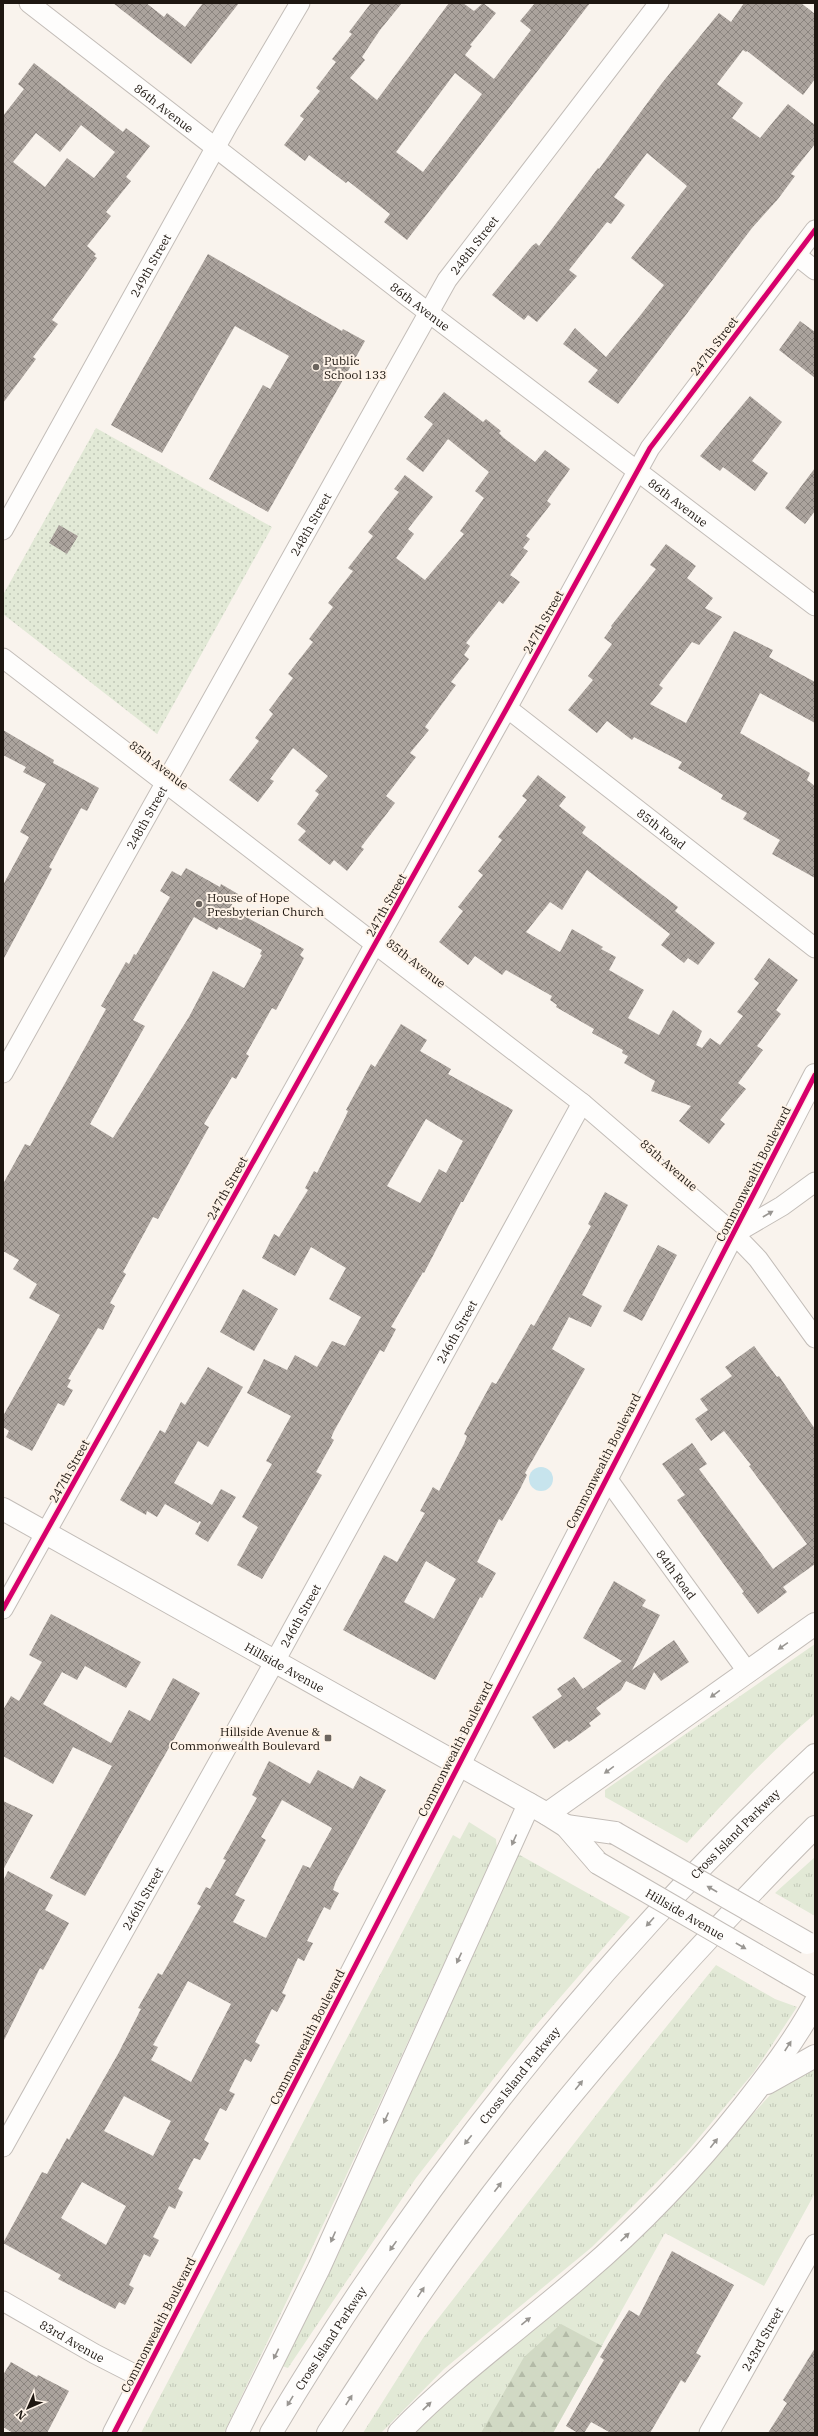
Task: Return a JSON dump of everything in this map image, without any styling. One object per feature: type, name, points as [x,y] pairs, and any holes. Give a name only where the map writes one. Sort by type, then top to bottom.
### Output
[{"type":"main road","name":"Commonwealth Boulevard","points":[[114,2433],[606,1477],[734,1234],[815,1075]]},
{"type":"main road","name":"Hillside Avenue","points":[[3,1509],[538,1809],[566,1826],[598,1863],[815,1989]]},
{"type":"main road","points":[[237,2433],[318,2268],[538,1809],[747,1671],[815,1624]]},
{"type":"main road","name":"Cross Island Parkway","points":[[271,2433],[319,2354],[362,2291],[455,2157],[505,2092],[603,1974],[664,1906],[727,1840],[815,1755]]},
{"type":"main road","name":"Hillside Avenue","points":[[566,1826],[615,1833],[811,1945]]},
{"type":"main road","points":[[328,2433],[432,2277],[547,2124],[673,1976],[815,1827]]},
{"type":"main road","points":[[399,2433],[460,2376],[581,2276],[651,2212],[709,2150],[757,2089],[815,2003]]},
{"type":"main road","points":[[757,2089],[815,2056]]},
{"type":"street","name":"86th Avenue","points":[[29,3],[428,312],[815,606]]},
{"type":"street","name":"249th Street","points":[[3,530],[216,148],[300,3]]},
{"type":"street","name":"248th Street","points":[[3,1073],[447,280],[659,3]]},
{"type":"street","name":"247th Street","points":[[3,1609],[508,708],[637,471],[658,437],[815,230]]},
{"type":"street","points":[[796,255],[815,270]]},
{"type":"street","name":"85th Avenue","points":[[3,658],[582,1104],[734,1234],[758,1258],[815,1338]]},
{"type":"street","name":"85th Road","points":[[508,708],[815,948]]},
{"type":"street","name":"246th Street","points":[[3,2147],[275,1661],[582,1104]]},
{"type":"street","points":[[734,1234],[782,1206],[815,1182]]},
{"type":"street","name":"84th Road","points":[[606,1477],[747,1671]]},
{"type":"street","name":"243rd Street","points":[[709,2433],[815,2244]]},
{"type":"street","name":"83rd Avenue","points":[[3,2301],[95,2354],[142,2378]]},
{"type":"green space","points":[[96,428],[272,527],[157,734],[3,614],[3,595]]},
{"type":"green space","points":[[815,1644],[815,1714],[765,1760],[687,1843],[605,1797],[605,1790]]},
{"type":"green space","points":[[469,1822],[496,1839],[497,1849],[340,2189],[224,2433],[141,2433],[453,1835],[460,1839]]},
{"type":"green space","points":[[518,1854],[630,1917],[531,2031],[416,2178],[288,2368],[282,2366],[337,2257]]},
{"type":"green space","points":[[815,1857],[815,1916],[775,1893]]},
{"type":"green space","points":[[716,1965],[775,1999],[797,2007],[754,2072],[686,2153],[592,2247],[444,2369],[381,2433],[363,2433],[423,2338],[621,2083]]},
{"type":"green space","points":[[815,2062],[815,2193],[764,2286],[665,2233],[553,2433],[413,2433],[429,2416],[655,2220],[772,2093]]},
{"type":"green space","points":[[561,2324],[602,2346],[553,2433],[481,2433],[524,2357]]},
{"type":"water","points":[[541,1467],[550,1470],[553,1479],[550,1488],[541,1491],[532,1488],[529,1479],[532,1470]]},
{"type":"building","points":[[113,3],[146,3],[164,17],[167,13],[185,27],[203,3],[239,3],[191,64]]},
{"type":"building","points":[[371,3],[402,3],[380,30],[362,57],[365,60],[350,78],[377,100],[449,3],[463,3],[474,11],[483,3],[496,13],[470,45],[472,46],[465,55],[494,79],[531,30],[520,21],[535,3],[590,3],[407,240],[384,222],[390,214],[348,181],[346,183],[309,155],[305,161],[284,145],[304,119],[300,116],[320,91],[316,88],[336,62],[332,59],[352,34],[349,32]],"holes":[[[455,73],[482,94],[423,172],[396,152]]]},
{"type":"building","points":[[744,3],[801,3],[815,14],[815,79],[803,95],[747,51],[746,52],[743,50],[717,84],[743,103],[732,118],[760,138],[788,104],[815,125],[815,144],[791,174],[795,176],[778,199],[752,228],[618,404],[588,382],[598,370],[563,344],[575,328],[606,357],[639,317],[664,285],[631,258],[687,186],[647,153],[614,197],[625,205],[611,224],[607,222],[569,270],[577,276],[537,322],[528,315],[524,320],[492,295],[532,246],[536,243],[539,246],[598,168],[599,169],[662,83],[719,13],[731,22]]},
{"type":"building","points":[[34,63],[123,132],[126,128],[150,146],[126,177],[131,181],[106,212],[111,216],[87,246],[96,254],[94,256],[97,258],[52,320],[58,324],[33,357],[36,359],[3,403],[3,116],[24,89],[18,84]],"holes":[[[81,125],[115,152],[94,178],[67,158],[45,187],[13,162],[36,133],[60,152]]]},
{"type":"building","name":"Public School 133","points":[[208,254],[342,331],[343,329],[365,341],[268,512],[209,479],[263,385],[270,389],[289,356],[235,326],[162,453],[111,425]]},
{"type":"building","points":[[800,321],[815,332],[815,378],[779,350]]},
{"type":"building","points":[[444,392],[483,422],[486,419],[501,431],[499,433],[504,438],[535,462],[545,450],[570,469],[547,501],[551,504],[526,536],[530,539],[523,548],[528,551],[510,575],[520,582],[503,604],[499,601],[466,643],[470,646],[464,655],[469,659],[451,682],[456,685],[425,727],[429,730],[410,753],[416,757],[386,796],[395,803],[361,847],[364,849],[347,871],[334,860],[330,865],[298,840],[306,831],[297,824],[319,794],[315,791],[328,776],[293,748],[270,779],[274,781],[258,802],[229,780],[259,741],[255,738],[273,714],[269,710],[293,678],[288,674],[313,642],[309,639],[333,607],[328,603],[353,571],[348,568],[373,536],[368,532],[399,492],[394,489],[405,475],[433,497],[408,529],[414,534],[396,558],[425,580],[464,534],[460,531],[484,498],[475,491],[489,472],[448,439],[423,472],[406,459],[433,424],[424,417]]},
{"type":"building","points":[[750,396],[782,422],[752,461],[768,473],[755,491],[723,467],[720,471],[700,456]]},
{"type":"building","points":[[815,468],[815,511],[805,524],[785,508]]},
{"type":"building","points":[[59,525],[78,536],[67,554],[49,543]]},
{"type":"building","points":[[666,544],[696,566],[687,578],[713,598],[705,608],[722,617],[699,645],[692,642],[659,685],[663,688],[650,704],[686,723],[734,631],[773,650],[769,657],[815,682],[815,723],[760,693],[740,733],[810,773],[807,780],[815,786],[815,878],[772,854],[780,840],[743,819],[747,813],[721,799],[723,795],[678,768],[682,762],[634,737],[632,740],[607,721],[597,733],[568,710],[593,680],[588,676],[612,644],[604,638],[612,627],[611,626],[656,569],[650,565]]},
{"type":"building","points":[[3,730],[54,760],[53,763],[99,788],[87,811],[81,808],[49,867],[52,869],[3,960],[3,885],[29,837],[20,832],[46,784],[23,772],[26,767],[3,755]]},
{"type":"building","points":[[538,775],[566,797],[559,806],[586,827],[582,833],[678,907],[675,911],[715,943],[698,965],[688,958],[684,963],[661,945],[670,934],[587,870],[562,910],[550,902],[526,932],[560,952],[572,929],[603,947],[601,949],[616,957],[609,970],[644,990],[628,1018],[659,1035],[673,1010],[702,1031],[696,1045],[702,1048],[710,1038],[720,1045],[743,1016],[737,1012],[759,983],[754,979],[769,958],[798,980],[776,1010],[781,1014],[757,1046],[763,1050],[738,1083],[746,1089],[720,1120],[725,1124],[709,1144],[679,1121],[691,1106],[651,1091],[655,1081],[624,1063],[628,1056],[622,1053],[623,1050],[592,1033],[594,1029],[556,1007],[557,1005],[550,1000],[552,996],[506,970],[502,975],[475,956],[468,965],[439,942],[463,911],[458,907],[483,875],[478,871],[502,840],[498,837],[527,800],[522,796]]},
{"type":"building","points":[[186,868],[220,887],[221,884],[238,894],[230,908],[304,949],[300,955],[304,958],[276,1010],[272,1008],[246,1054],[249,1056],[236,1079],[232,1077],[204,1124],[209,1127],[158,1219],[153,1217],[123,1272],[126,1274],[110,1303],[115,1306],[103,1330],[98,1328],[68,1379],[71,1380],[67,1387],[73,1390],[64,1406],[58,1403],[32,1451],[6,1437],[9,1431],[3,1427],[3,1416],[60,1315],[29,1298],[37,1284],[13,1269],[19,1260],[3,1251],[3,1184],[25,1144],[30,1146],[88,1042],[106,1009],[101,1006],[126,962],[129,964],[134,954],[136,955],[170,897],[160,891],[172,871],[181,876]],"holes":[[[194,917],[217,930],[219,927],[262,950],[260,954],[262,955],[244,988],[213,971],[189,1017],[113,1138],[90,1124],[145,1026],[133,1020]]]},
{"type":"building","points":[[401,1024],[427,1040],[420,1051],[451,1069],[448,1074],[513,1110],[463,1202],[461,1202],[424,1273],[423,1272],[391,1327],[396,1329],[384,1352],[380,1350],[334,1431],[331,1438],[334,1440],[316,1472],[322,1475],[262,1579],[237,1565],[258,1527],[242,1517],[272,1464],[266,1461],[291,1416],[247,1393],[264,1359],[287,1370],[295,1355],[317,1367],[332,1341],[345,1346],[361,1317],[329,1299],[346,1268],[311,1247],[295,1276],[262,1258],[274,1234],[279,1237],[308,1190],[305,1188],[314,1171],[317,1173],[345,1118],[348,1111],[346,1110],[371,1064],[375,1067]],"holes":[[[426,1119],[463,1141],[446,1173],[439,1169],[420,1203],[387,1186]]]},
{"type":"building","points":[[605,1192],[628,1205],[582,1295],[602,1306],[591,1327],[569,1317],[552,1349],[585,1369],[525,1473],[527,1475],[519,1491],[502,1521],[499,1519],[477,1562],[496,1573],[482,1598],[480,1597],[435,1680],[343,1630],[384,1555],[397,1562],[425,1513],[420,1511],[433,1487],[439,1491],[464,1444],[467,1436],[464,1434],[492,1382],[496,1384],[531,1324],[534,1326],[591,1226],[588,1224]],"holes":[[[426,1561],[456,1579],[434,1619],[404,1602]]]},
{"type":"building","points":[[658,1245],[677,1255],[642,1321],[623,1311]]},
{"type":"building","points":[[243,1289],[278,1309],[254,1351],[220,1332]]},
{"type":"building","points":[[754,1346],[777,1377],[779,1376],[815,1429],[815,1564],[783,1587],[787,1592],[758,1614],[742,1593],[744,1592],[677,1500],[685,1495],[662,1464],[692,1443],[707,1464],[699,1469],[773,1569],[807,1544],[749,1466],[751,1465],[724,1431],[711,1441],[695,1419],[708,1410],[700,1399],[732,1376],[725,1367]]},
{"type":"building","points":[[208,1367],[243,1387],[208,1447],[198,1441],[174,1483],[212,1505],[221,1489],[236,1497],[208,1542],[195,1534],[201,1522],[199,1521],[198,1523],[165,1504],[157,1517],[147,1511],[146,1515],[120,1500],[160,1430],[165,1433],[181,1402],[185,1405]]},
{"type":"building","points":[[614,1581],[646,1600],[642,1606],[660,1615],[632,1670],[674,1640],[689,1662],[661,1681],[654,1672],[645,1690],[626,1681],[621,1690],[596,1708],[601,1714],[589,1723],[591,1726],[569,1742],[567,1740],[554,1749],[532,1717],[562,1696],[557,1689],[574,1677],[583,1689],[622,1661],[583,1638]]},
{"type":"building","points":[[51,1614],[141,1662],[126,1688],[85,1666],[77,1680],[62,1672],[43,1704],[111,1743],[129,1710],[150,1721],[173,1678],[200,1693],[85,1896],[50,1878],[112,1766],[73,1747],[53,1784],[3,1756],[3,1710],[11,1696],[19,1701],[42,1662],[29,1655]]},
{"type":"building","points":[[269,1761],[310,1784],[318,1770],[353,1789],[360,1776],[386,1790],[336,1881],[333,1890],[339,1893],[330,1910],[324,1907],[307,1941],[313,1943],[304,1961],[298,1958],[282,1993],[286,1995],[282,2003],[277,2012],[272,2009],[255,2042],[260,2045],[251,2062],[245,2059],[229,2091],[235,2094],[226,2111],[220,2108],[204,2140],[209,2143],[205,2151],[200,2160],[194,2158],[178,2189],[183,2192],[175,2209],[169,2206],[153,2237],[159,2240],[150,2257],[144,2254],[129,2285],[134,2288],[125,2305],[119,2302],[115,2309],[58,2279],[61,2275],[3,2243],[42,2172],[47,2174],[67,2138],[69,2140],[118,2054],[141,2009],[138,2008],[158,1973],[162,1975],[201,1906],[197,1904],[206,1887],[210,1889],[226,1860],[223,1859],[257,1798],[252,1795]],"holes":[[[282,1800],[332,1828],[310,1868],[303,1865],[266,1938],[233,1922],[245,1900],[235,1895],[266,1840],[261,1837]],[[188,1981],[231,2004],[191,2082],[151,2060],[158,2047],[153,2045]],[[124,2096],[171,2121],[153,2156],[104,2131]],[[82,2182],[126,2206],[106,2245],[61,2218]]]},
{"type":"building","points":[[3,1801],[33,1815],[3,1870]]},
{"type":"building","points":[[8,1871],[53,1895],[45,1910],[69,1923],[43,1970],[40,1968],[3,2042],[3,1881]]},
{"type":"building","points":[[672,2251],[734,2285],[696,2353],[701,2356],[685,2383],[681,2380],[650,2433],[611,2433],[591,2422],[584,2433],[578,2433],[566,2426],[604,2360],[600,2357],[629,2310],[639,2316]]},
{"type":"building","points":[[815,2348],[815,2433],[768,2433],[787,2403],[783,2400]]},
{"type":"building","points":[[11,2362],[37,2377],[38,2375],[69,2391],[47,2433],[13,2433],[3,2427],[3,2375]]},
{"type":"cycle path","points":[[3,1609],[507,708],[650,448],[815,230]]},
{"type":"cycle path","points":[[114,2433],[815,1075]]},
{"type":"place","name":"Public School 133","points":[[316,367]]},
{"type":"place","name":"House of Hope Presbyterian Church","points":[[199,904]]},
{"type":"place","name":"Hillside Avenue & Commonwealth Boulevard","points":[[328,1738]]}]
